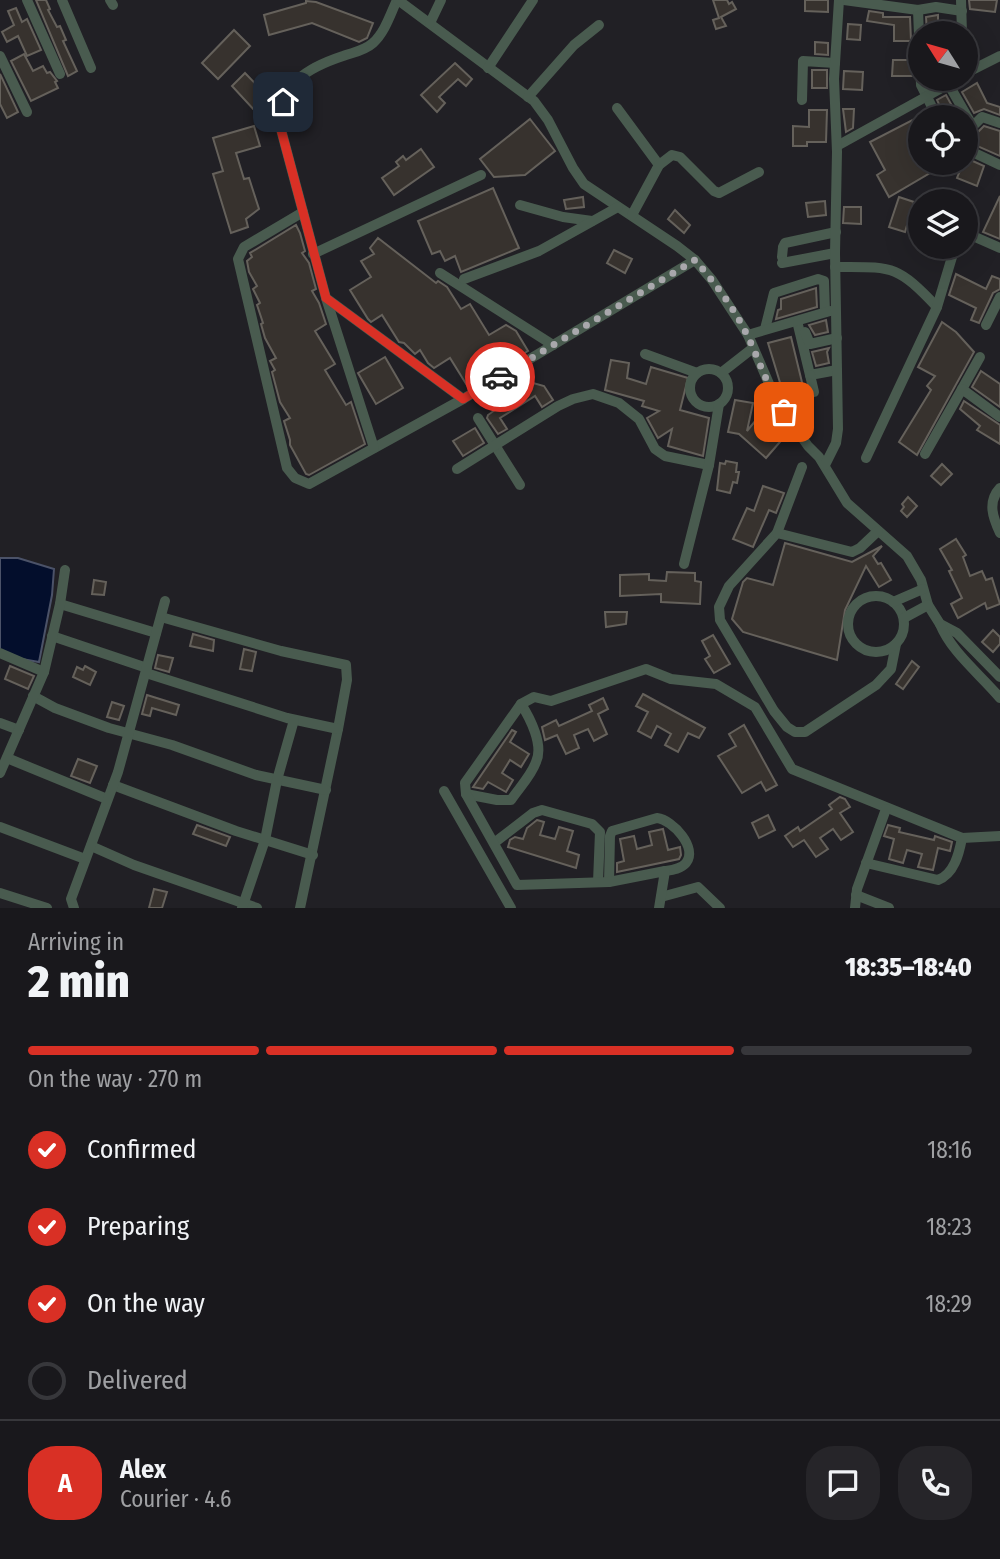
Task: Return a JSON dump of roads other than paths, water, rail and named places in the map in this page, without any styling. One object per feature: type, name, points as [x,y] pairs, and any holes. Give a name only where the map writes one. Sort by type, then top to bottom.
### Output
[{"type":"street","points":[[27,0],[60,74]]},
{"type":"street","points":[[62,0],[91,68]]},
{"type":"street","points":[[374,448],[313,254],[279,122],[283,102],[291,85],[307,72],[341,56],[365,49],[373,43],[381,35],[398,0],[488,68],[532,93],[584,184],[695,260],[712,280],[748,335],[776,400],[808,446],[825,465],[847,503],[907,556],[920,580],[928,605],[948,642],[1000,698]]},
{"type":"street","points":[[430,23],[441,0]]},
{"type":"street","points":[[488,68],[533,0]]},
{"type":"street","points":[[831,311],[836,232],[837,146],[834,79],[841,0],[918,10],[962,5]]},
{"type":"street","points":[[918,10],[921,85],[930,105]]},
{"type":"street","points":[[532,93],[574,45],[599,25]]},
{"type":"street","points":[[0,56],[27,112]]},
{"type":"street","points":[[978,67],[1000,56]]},
{"type":"street","points":[[802,100],[803,61],[835,63]]},
{"type":"street","points":[[837,146],[937,91]]},
{"type":"street","points":[[617,108],[659,165]]},
{"type":"street","points":[[978,121],[982,117],[1000,123]]},
{"type":"street","points":[[632,215],[659,165],[672,155],[680,157],[719,193],[760,172]]},
{"type":"street","points":[[978,155],[1000,165]]},
{"type":"street","points":[[313,254],[481,175]]},
{"type":"street","points":[[520,205],[563,217],[593,221]]},
{"type":"street","points":[[464,279],[539,251],[618,207]]},
{"type":"street","points":[[303,212],[244,247],[238,259],[287,468],[295,478],[309,484],[463,399],[695,260]]},
{"type":"street","points":[[835,253],[782,260],[785,243],[836,232]]},
{"type":"street","points":[[978,238],[1000,248]]},
{"type":"street","points":[[866,458],[937,307],[951,259]]},
{"type":"street","points":[[835,267],[892,269],[906,276],[937,307]]},
{"type":"street","points":[[440,273],[553,345]]},
{"type":"street","points":[[765,329],[774,293],[818,279],[824,281],[836,338],[838,429],[825,465]]},
{"type":"street","points":[[986,325],[1000,297]]},
{"type":"street","points":[[326,298],[463,399]]},
{"type":"street","points":[[748,335],[831,311]]},
{"type":"street","points":[[814,392],[801,325],[808,343],[836,338]]},
{"type":"street","points":[[721,373],[753,348]]},
{"type":"street","points":[[645,354],[697,373]]},
{"type":"street","points":[[925,454],[980,357]]},
{"type":"street","points":[[684,564],[709,465],[719,404],[727,395],[728,389],[721,373],[709,369],[697,373],[690,384],[695,401],[706,407],[719,404]]},
{"type":"street","points":[[810,375],[837,370]]},
{"type":"street","points":[[962,389],[1000,417]]},
{"type":"street","points":[[457,469],[558,406],[593,394],[619,403],[639,419],[655,449],[665,456],[709,465]]},
{"type":"street","points":[[478,418],[520,485]]},
{"type":"street","points":[[802,467],[777,533],[729,586],[719,607],[720,620],[728,636],[774,711],[787,727],[795,732],[805,732],[876,685],[891,669],[896,644],[901,637],[904,618],[901,610],[893,602],[879,596],[861,601],[854,607],[848,624],[850,634],[861,648],[879,652],[896,644]]},
{"type":"street","points":[[1000,488],[993,499],[991,514],[1000,533]]},
{"type":"street","points":[[777,533],[852,552],[878,531]]},
{"type":"street","points":[[0,773],[44,672],[65,570]]},
{"type":"street","points":[[893,602],[923,589]]},
{"type":"street","points":[[74,908],[71,899],[113,785],[165,601]]},
{"type":"street","points":[[60,604],[156,633]]},
{"type":"street","points":[[904,618],[928,605]]},
{"type":"street","points":[[161,617],[281,651],[346,665],[347,680],[338,729],[300,908]]},
{"type":"street","points":[[940,624],[957,633],[1000,677]]},
{"type":"street","points":[[948,642],[957,633]]},
{"type":"street","points":[[52,636],[146,671],[294,720],[338,729]]},
{"type":"street","points":[[0,653],[44,672]]},
{"type":"street","points":[[603,882],[612,831],[657,818],[663,819],[683,835],[688,850],[688,861],[684,866],[603,882],[517,885],[466,794],[465,783],[521,704],[534,697],[551,701],[646,669],[671,679],[716,684],[755,708],[792,769],[962,838],[1000,836]]},
{"type":"street","points":[[33,696],[55,708],[256,775],[326,790]]},
{"type":"street","points":[[466,794],[511,800],[538,761],[538,744],[521,704]]},
{"type":"street","points":[[243,906],[265,840],[276,780],[294,720]]},
{"type":"street","points":[[0,723],[19,730]]},
{"type":"street","points":[[7,758],[107,799]]},
{"type":"street","points":[[113,785],[189,815],[313,855]]},
{"type":"street","points":[[444,791],[510,908]]},
{"type":"street","points":[[855,908],[856,895],[866,863],[886,809]]},
{"type":"street","points":[[494,844],[533,813],[542,810],[592,824],[600,832],[603,882]]},
{"type":"street","points":[[0,827],[85,859]]},
{"type":"street","points":[[866,863],[938,880],[946,877],[958,858],[962,838]]},
{"type":"street","points":[[91,846],[243,906],[257,908]]},
{"type":"street","points":[[660,903],[665,871]]},
{"type":"street","points":[[660,903],[698,887],[720,908]]},
{"type":"street","points":[[0,893],[47,908]]},
{"type":"street","points":[[856,895],[889,908]]},
{"type":"water","points":[[0,558],[18,558],[54,569],[52,595],[39,662],[22,659],[0,650]]}]
